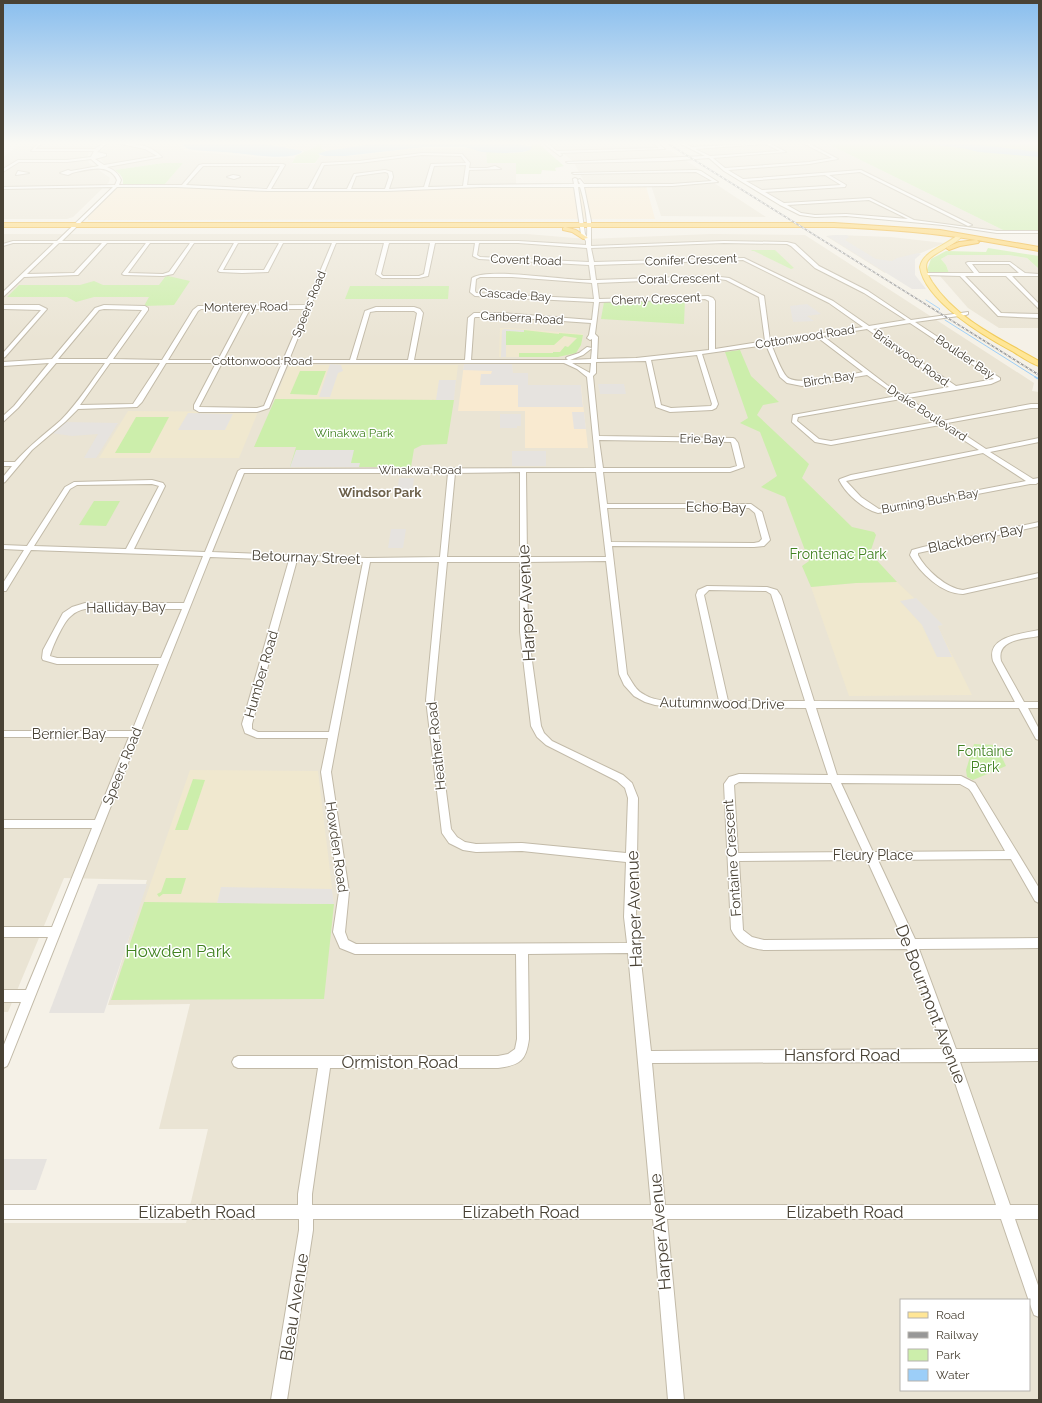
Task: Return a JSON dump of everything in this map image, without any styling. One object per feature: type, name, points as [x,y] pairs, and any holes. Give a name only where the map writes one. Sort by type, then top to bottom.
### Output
[{"type":"highway","points":[[3,226],[68,230],[93,228],[550,226],[573,222],[585,217],[597,222],[619,225]]},
{"type":"highway","points":[[3,226],[60,223],[82,218],[90,222],[103,225]]},
{"type":"highway","points":[[34,225],[75,231],[93,228]]},
{"type":"highway","points":[[68,230],[103,225],[834,225],[897,228],[964,234],[1039,250]]},
{"type":"highway","points":[[550,226],[592,236],[626,228]]},
{"type":"highway","points":[[586,226],[626,228],[834,228],[964,234],[1016,247]]},
{"type":"highway","points":[[912,232],[942,238],[950,246],[970,242],[1039,250]]},
{"type":"main road","points":[[964,234],[950,246],[926,259],[923,265],[925,276],[934,291],[950,311],[947,316],[959,317],[971,323],[1039,364]]},
{"type":"main road","points":[[925,276],[963,313],[971,323]]},
{"type":"main road","points":[[945,303],[1039,360]]},
{"type":"street","points":[[82,218],[90,208]]},
{"type":"street","points":[[3,295],[5,290],[23,276],[68,230],[92,208]]},
{"type":"street","points":[[581,208],[585,217]]},
{"type":"street","points":[[585,208],[585,217]]},
{"type":"street","points":[[789,208],[797,213],[808,215],[846,215],[914,221],[964,234],[1039,232]]},
{"type":"street","points":[[889,208],[914,221]]},
{"type":"street","points":[[935,208],[970,226],[964,234]]},
{"type":"street","name":"Autumnwood Drive","points":[[585,217],[586,226],[592,236],[589,247],[596,301],[592,335],[590,336],[590,373],[596,438],[623,674],[629,687],[638,696],[653,703],[672,704],[1039,705]]},
{"type":"street","points":[[3,245],[13,242],[525,242],[589,247],[724,242],[787,242],[793,245],[817,267],[866,292],[911,321]]},
{"type":"street","points":[[23,276],[70,276],[76,274],[105,242]]},
{"type":"street","points":[[149,242],[124,274],[163,276],[171,273],[193,242]]},
{"type":"street","points":[[237,242],[220,271],[266,271],[281,242]]},
{"type":"street","name":"Speers Road","points":[[220,361],[196,408],[205,410],[264,409],[269,405],[334,242]]},
{"type":"street","points":[[387,242],[378,274],[382,277],[419,277],[426,275],[433,242]]},
{"type":"street","name":"Covent Road","points":[[477,242],[475,256],[479,258],[516,258],[591,264]]},
{"type":"street","name":"Conifer Crescent","points":[[591,264],[742,259],[825,299],[868,328]]},
{"type":"street","points":[[978,275],[968,263],[1010,263],[1024,275]]},
{"type":"street","points":[[962,275],[1000,315],[1039,316]]},
{"type":"street","points":[[1008,275],[1039,307]]},
{"type":"street","points":[[925,276],[1039,275]]},
{"type":"street","name":"Cascade Bay","points":[[594,282],[512,276],[480,276],[474,278],[472,292],[475,294],[508,294],[596,301]]},
{"type":"street","name":"Coral Crescent","points":[[594,282],[712,277],[727,279],[761,296],[768,343]]},
{"type":"street","name":"Cherry Crescent","points":[[596,301],[701,297],[711,299],[712,351]]},
{"type":"street","points":[[3,307],[39,307],[44,309],[3,356]]},
{"type":"street","points":[[3,420],[16,407],[97,309],[104,307],[145,308],[76,407],[63,421],[30,448],[3,480]]},
{"type":"street","name":"Monterey Road","points":[[165,361],[197,309],[204,307],[308,307]]},
{"type":"street","points":[[220,361],[248,307]]},
{"type":"street","points":[[353,361],[368,311],[376,309],[414,309],[418,310],[420,313],[411,361]]},
{"type":"street","name":"Cottonwood Road","points":[[521,361],[525,359],[645,358],[698,353],[963,313]]},
{"type":"street","name":"Canberra Road","points":[[468,361],[471,318],[474,316],[503,315],[593,322]]},
{"type":"street","name":"Boulder Bay","points":[[911,321],[998,378],[991,382],[801,414],[795,416],[794,421],[817,441],[825,443],[941,423]]},
{"type":"street","name":"Briarwood Road","points":[[868,328],[954,388]]},
{"type":"street","name":"Drake Boulevard","points":[[818,335],[868,373],[941,423],[1035,481],[1039,486]]},
{"type":"street","name":"Birch Bay","points":[[768,343],[783,377],[792,384],[802,384],[868,373]]},
{"type":"street","points":[[565,359],[581,354],[591,347],[616,359]]},
{"type":"street","points":[[645,358],[658,406],[670,410],[710,409],[714,407],[715,404],[698,353]]},
{"type":"street","name":"Cottonwood Road","points":[[3,364],[54,361],[554,361],[591,359]]},
{"type":"street","points":[[554,361],[572,365],[590,373],[602,364],[616,359]]},
{"type":"street","points":[[76,407],[135,406],[165,361]]},
{"type":"street","points":[[941,423],[1031,406],[1039,406]]},
{"type":"street","name":"Erie Bay","points":[[596,438],[733,440],[741,467],[730,470],[600,470]]},
{"type":"street","points":[[985,451],[1039,440]]},
{"type":"street","name":"Burning Bush Bay","points":[[985,451],[846,478],[842,480],[842,482],[869,507],[878,511],[1035,481]]},
{"type":"street","points":[[3,464],[15,464]]},
{"type":"street","name":"Speers Road","points":[[3,1062],[241,470]]},
{"type":"street","name":"Winakwa Road","points":[[241,470],[600,470]]},
{"type":"street","name":"Heather Road","points":[[452,470],[430,708],[446,830],[453,840],[462,846],[476,848],[522,847],[631,858]]},
{"type":"street","name":"Harper Avenue","points":[[523,470],[524,632],[536,726],[540,735],[549,743],[620,778],[629,786],[633,798],[630,918],[632,948],[644,1057],[676,1400]]},
{"type":"street","points":[[3,589],[71,485],[83,482],[158,483],[162,486],[129,551]]},
{"type":"street","name":"Echo Bay","points":[[604,506],[751,506],[758,512],[766,540],[761,544],[754,545],[608,544]]},
{"type":"street","name":"Blackberry Bay","points":[[1039,524],[926,549],[915,552],[914,555],[918,562],[945,587],[957,592],[963,592],[1039,575]]},
{"type":"street","name":"Betournay Street","points":[[3,547],[367,560],[610,559]]},
{"type":"street","name":"Humber Road","points":[[294,557],[247,724],[248,731],[256,735],[333,735]]},
{"type":"street","name":"Howden Road","points":[[367,560],[326,772],[344,892],[339,932],[344,944],[356,949],[632,948]]},
{"type":"street","name":"De Bourmont Avenue","points":[[724,704],[700,595],[701,592],[707,588],[762,588],[774,592],[777,596],[833,778],[871,855],[911,943],[952,1055],[1039,1310]]},
{"type":"street","name":"Halliday Bay","points":[[165,661],[57,661],[46,658],[47,650],[66,615],[74,609],[85,606],[187,606]]},
{"type":"street","points":[[1039,632],[1004,641],[996,647],[994,652],[997,661],[1039,737]]},
{"type":"street","name":"Bernier Bay","points":[[3,734],[135,734]]},
{"type":"street","name":"Fontaine Crescent","points":[[1039,898],[975,790],[972,786],[961,780],[739,778],[732,780],[729,784],[728,789],[737,929],[740,936],[749,943],[1039,943]]},
{"type":"street","points":[[3,824],[99,824]]},
{"type":"street","name":"Fleury Place","points":[[733,857],[1013,855]]},
{"type":"street","points":[[3,932],[55,932]]},
{"type":"street","name":"Ormiston Road","points":[[306,1213],[305,1194],[325,1062],[498,1062],[510,1060],[521,1052],[524,1038],[522,948]]},
{"type":"street","points":[[3,996],[30,996]]},
{"type":"street","name":"Hansford Road","points":[[644,1057],[1039,1055]]},
{"type":"street","points":[[238,1062],[325,1062]]},
{"type":"street","name":"Elizabeth Road","points":[[3,1212],[1039,1212]]},
{"type":"street","name":"Bleau Avenue","points":[[279,1400],[306,1230],[306,1213]]},
{"type":"shaded area","points":[[3,208],[82,208],[73,217],[67,219],[3,219]]},
{"type":"shaded area","points":[[96,208],[652,208],[655,219],[88,220],[88,217]]},
{"type":"shaded area","points":[[659,208],[753,208],[766,217],[661,216]]},
{"type":"shaded area","points":[[794,208],[959,208],[1005,231],[851,214],[802,213]]},
{"type":"shaded area","points":[[3,234],[527,234],[587,239],[711,234],[805,235],[1034,383],[1032,391],[1039,392],[1039,1400],[3,1400],[3,1223],[186,1223],[208,1129],[159,1129],[190,1004],[108,1005],[147,880],[64,878],[8,1012],[3,1012]]},
{"type":"shaded area","points":[[847,235],[849,237],[845,240],[876,259],[892,261],[897,258],[918,253],[921,254],[915,259],[915,275],[926,289],[912,289],[827,236]]},
{"type":"shaded area","points":[[826,236],[891,237],[944,243],[921,253],[898,259],[885,273]]},
{"type":"shaded area","points":[[948,255],[1008,255],[1027,258],[1039,269],[1039,328],[999,328],[968,308],[940,276],[956,276],[949,273],[946,265],[941,259]]},
{"type":"shaded area","points":[[807,304],[821,314],[807,316],[814,321],[793,322],[790,306]]},
{"type":"shaded area","points":[[500,328],[583,334],[581,345],[576,353],[558,357],[499,357]]},
{"type":"shaded area","points":[[502,330],[524,330],[524,332],[506,331],[506,357],[501,357]]},
{"type":"shaded area","points":[[330,364],[341,365],[343,371],[338,373],[330,397],[319,397]]},
{"type":"shaded area","points":[[464,364],[512,364],[513,385],[581,385],[588,448],[525,448],[525,411],[458,411]]},
{"type":"shaded area","points":[[464,364],[512,364],[513,373],[528,373],[528,385],[581,385],[583,407],[518,407],[518,385],[480,385],[481,374],[491,374],[492,371],[463,370]]},
{"type":"shaded area","points":[[289,365],[458,365],[454,400],[275,399]]},
{"type":"shaded area","points":[[439,380],[456,380],[454,400],[436,400]]},
{"type":"shaded area","points":[[598,384],[624,384],[626,394],[600,394]]},
{"type":"shaded area","points":[[128,411],[258,412],[239,458],[99,458]]},
{"type":"shaded area","points":[[572,412],[584,412],[586,429],[574,429]]},
{"type":"shaded area","points":[[188,413],[233,414],[225,430],[178,430]]},
{"type":"shaded area","points":[[500,414],[521,414],[521,426],[517,426],[517,428],[500,428]]},
{"type":"shaded area","points":[[65,422],[118,423],[96,458],[84,458],[98,434],[72,436],[51,433]]},
{"type":"shaded area","points":[[296,450],[354,450],[351,463],[360,463],[359,467],[290,467]]},
{"type":"shaded area","points":[[512,451],[546,451],[546,466],[512,466]]},
{"type":"shaded area","points":[[399,478],[414,478],[412,494],[397,494]]},
{"type":"shaded area","points":[[391,529],[406,529],[403,548],[388,548]]},
{"type":"shaded area","points":[[897,582],[943,625],[938,626],[972,695],[849,696],[811,587],[856,583]]},
{"type":"shaded area","points":[[916,598],[943,625],[938,626],[952,657],[937,657],[922,625],[900,601]]},
{"type":"shaded area","points":[[190,770],[318,771],[334,904],[144,902]]},
{"type":"shaded area","points":[[98,884],[147,884],[104,1013],[49,1013]]},
{"type":"shaded area","points":[[221,887],[332,889],[334,904],[217,903]]},
{"type":"shaded area","points":[[3,1159],[47,1159],[36,1190],[3,1190]]},
{"type":"green space","points":[[959,208],[1039,208],[1039,231],[1005,231]]},
{"type":"green space","points":[[988,248],[1039,256],[1039,269],[1027,258],[1008,255],[948,255],[941,259],[946,265],[949,273],[929,272],[927,270],[931,259],[946,251],[986,252]]},
{"type":"green space","points":[[775,250],[794,268],[791,269],[754,251],[751,251]]},
{"type":"green space","points":[[168,276],[190,281],[174,305],[144,306],[149,297],[94,297],[76,302],[67,297],[7,297],[19,285],[80,285],[94,281],[103,285],[159,285],[165,277]]},
{"type":"green space","points":[[350,286],[449,286],[448,299],[345,299]]},
{"type":"green space","points":[[685,299],[684,324],[601,319],[604,302]]},
{"type":"green space","points":[[506,331],[583,335],[581,345],[576,353],[558,357],[519,357],[519,353],[560,352],[565,346],[568,347],[577,338],[564,336],[554,345],[506,345]]},
{"type":"green space","name":"Frontenac Park","points":[[740,350],[751,376],[779,402],[763,405],[757,415],[809,464],[802,478],[852,527],[874,532],[876,535],[870,553],[897,582],[856,583],[811,587],[802,566],[809,561],[785,497],[761,487],[777,476],[760,432],[740,423],[748,418],[725,352]]},
{"type":"green space","points":[[300,371],[326,371],[317,395],[290,394]]},
{"type":"green space","name":"Winakwa Park","points":[[275,399],[454,400],[447,444],[422,445],[414,449],[411,467],[290,467],[296,447],[254,447]]},
{"type":"green space","points":[[136,417],[169,417],[150,453],[115,453]]},
{"type":"green space","points":[[94,501],[120,501],[106,526],[79,525]]},
{"type":"green space","name":"Fontaine Park","points":[[974,744],[996,745],[1006,766],[973,780],[967,777],[966,770]]},
{"type":"green space","points":[[193,779],[205,780],[188,830],[175,830]]},
{"type":"green space","points":[[166,878],[186,878],[181,894],[163,894],[159,897],[157,894],[161,892]]},
{"type":"green space","name":"Howden Park","points":[[144,902],[334,904],[324,999],[111,1000]]},
{"type":"waterway","points":[[926,300],[940,309],[939,310]]},
{"type":"waterway","points":[[945,320],[1037,378]]},
{"type":"railway","points":[[772,208],[1039,375]]},
{"type":"district","name":"Windsor Park","points":[[380,492]]}]
